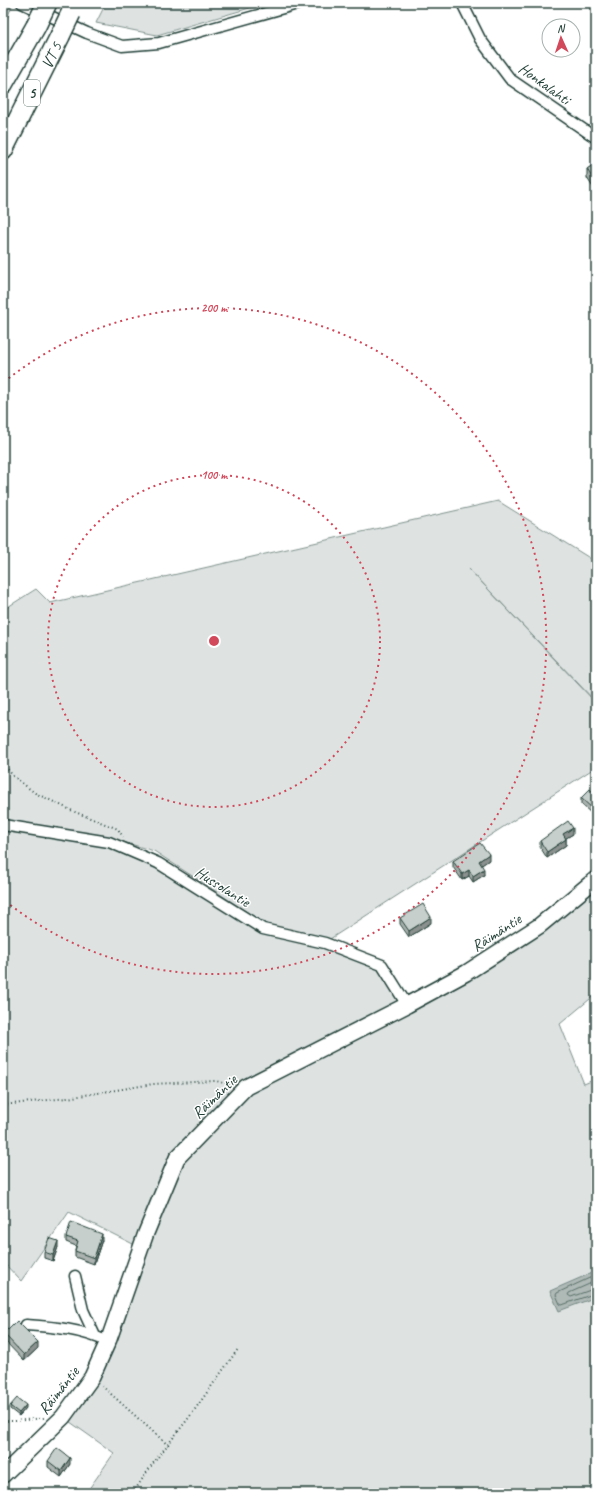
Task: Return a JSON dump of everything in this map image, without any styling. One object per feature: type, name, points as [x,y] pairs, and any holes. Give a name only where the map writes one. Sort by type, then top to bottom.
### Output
[{"type":"highway","name":"VT 5","points":[[3,84],[36,26],[47,3]]},
{"type":"highway","name":"VT 5","points":[[3,150],[74,8]]},
{"type":"street","points":[[22,3],[87,33],[122,46],[159,43],[301,3]]},
{"type":"street","name":"Honkalahti","points":[[462,3],[480,39],[510,79],[596,138]]},
{"type":"street","name":"Hussolantie","points":[[3,825],[109,842],[158,863],[263,930],[325,943],[382,965],[407,1005]]},
{"type":"street","name":"Räimäntie","points":[[3,1474],[62,1417],[92,1377],[101,1339],[177,1158],[241,1093],[246,1088],[466,973],[539,926],[596,878]]},
{"type":"street","points":[[75,1276],[83,1310],[101,1339]]},
{"type":"street","points":[[26,1325],[60,1327],[101,1339]]},
{"type":"path","points":[[3,764],[13,776],[35,793],[75,812],[118,829],[132,852]]},
{"type":"path","points":[[3,1105],[67,1098],[153,1084],[194,1081],[216,1081],[234,1086],[241,1093]]},
{"type":"path","points":[[134,1493],[238,1349]]},
{"type":"path","points":[[92,1377],[168,1445]]},
{"type":"path","points":[[3,1420],[15,1421],[45,1417],[54,1425]]},
{"type":"shaded area","points":[[3,3],[13,3],[3,29]]},
{"type":"shaded area","points":[[106,3],[267,3],[157,35],[96,23]]},
{"type":"shaded area","points":[[498,501],[596,562],[596,702],[469,569],[596,703],[596,767],[330,939],[267,925],[154,851],[110,838],[3,821],[3,610],[36,589],[50,603]]},
{"type":"shaded area","points":[[3,826],[109,842],[158,863],[263,929],[382,965],[407,1005],[466,973],[596,879],[596,994],[560,1024],[584,1084],[596,1079],[596,1493],[86,1493],[114,1453],[63,1417],[92,1377],[141,1248],[69,1212],[21,1281],[3,1262]]},
{"type":"water","points":[[596,1271],[596,1297],[559,1311],[550,1291]]},
{"type":"building","points":[[596,163],[596,184],[587,169]]},
{"type":"building","points":[[590,789],[596,796],[596,806],[593,809],[581,798]]},
{"type":"building","points":[[568,821],[573,828],[563,834],[566,839],[547,852],[540,841]]},
{"type":"building","points":[[480,843],[489,854],[479,861],[484,869],[473,876],[469,870],[462,874],[453,861]]},
{"type":"building","points":[[423,904],[431,917],[409,931],[400,918]]},
{"type":"building","points":[[71,1222],[102,1234],[94,1258],[75,1251],[78,1241],[66,1237]]},
{"type":"building","points":[[49,1238],[58,1241],[53,1255],[44,1252]]},
{"type":"building","points":[[17,1321],[38,1342],[24,1355],[5,1335],[3,1337],[3,1325],[8,1330]]},
{"type":"building","points":[[17,1398],[26,1405],[19,1413],[10,1406]]},
{"type":"building","points":[[57,1448],[70,1458],[61,1471],[48,1461]]}]
